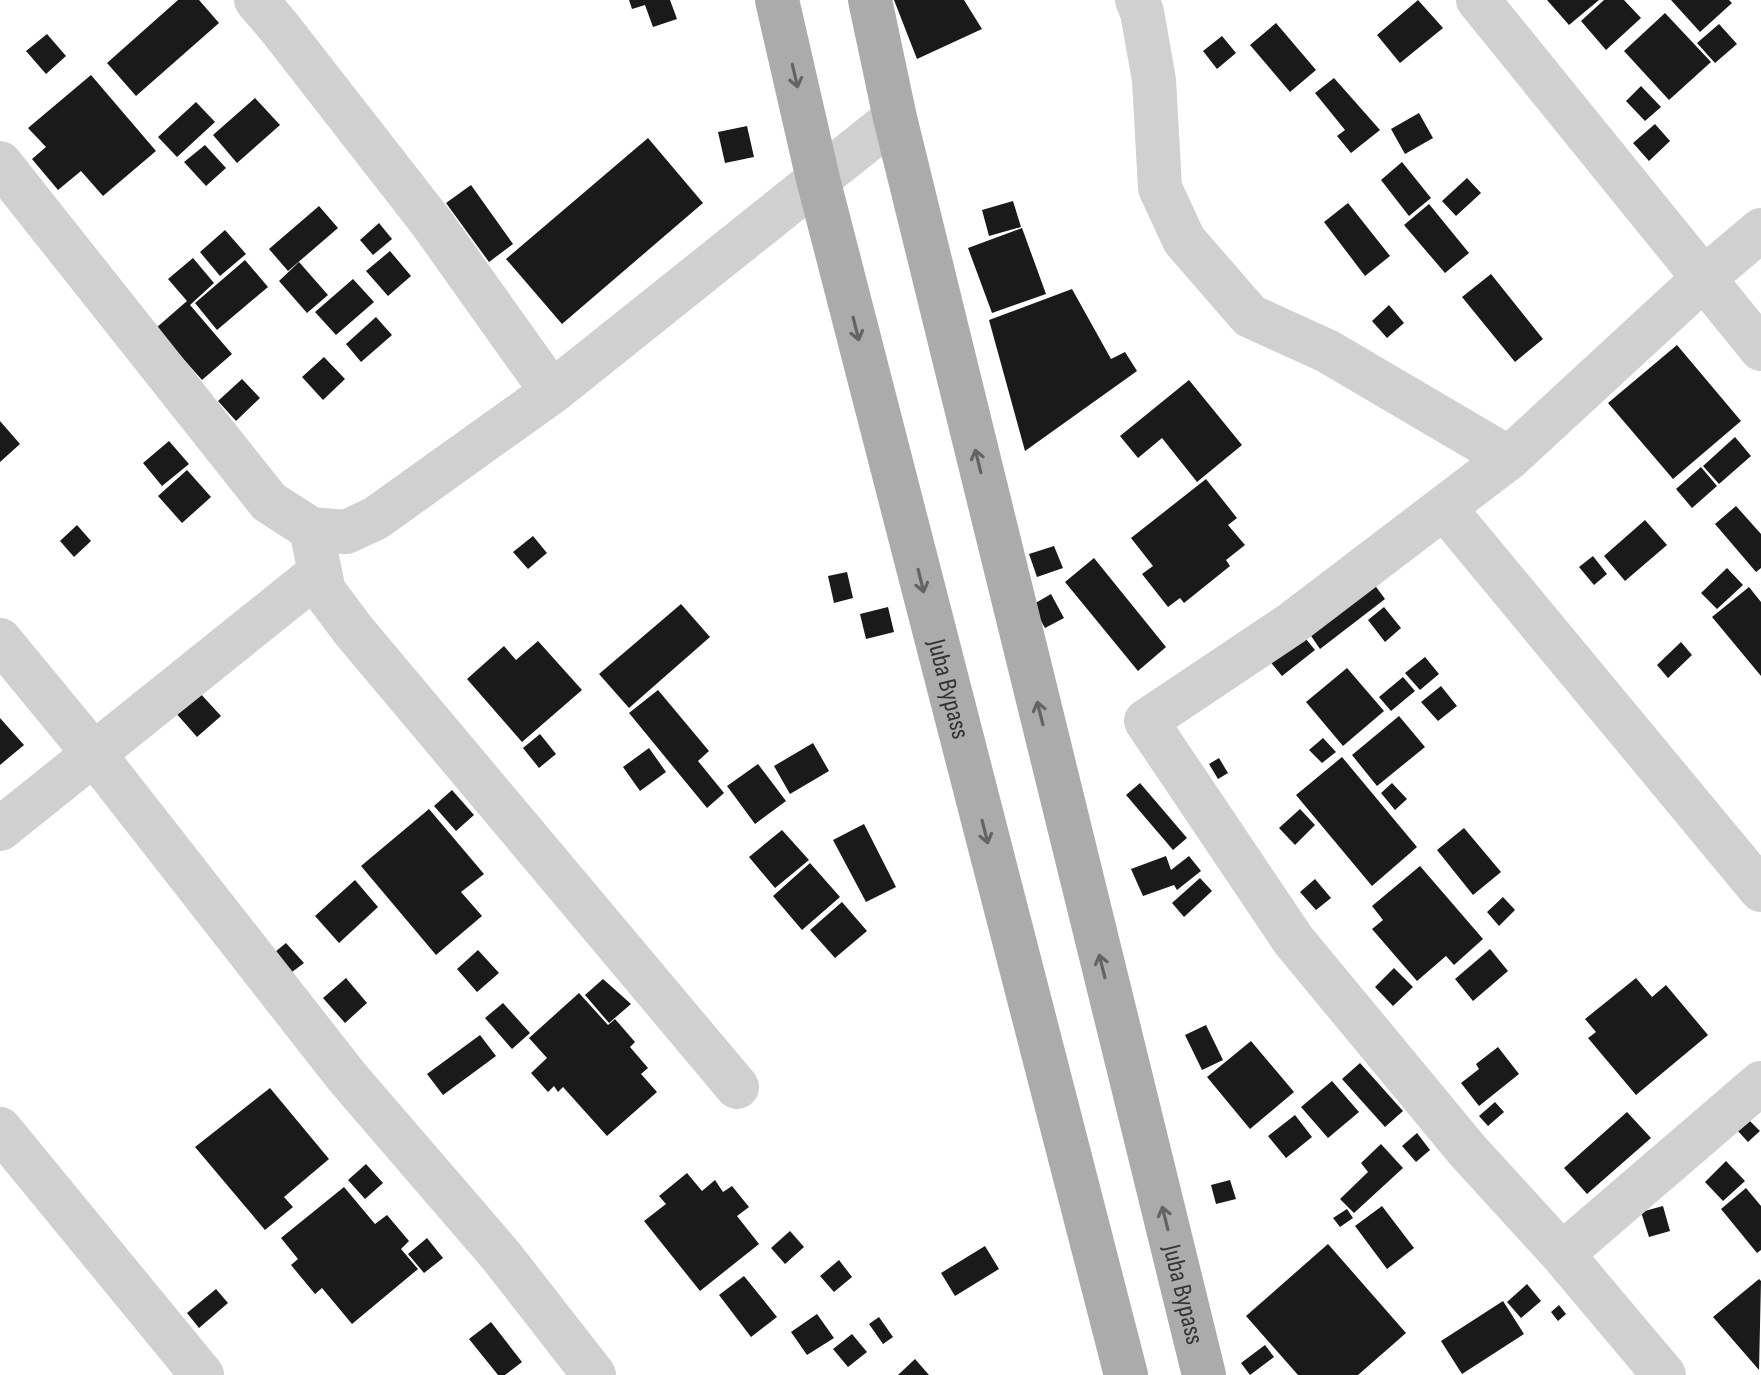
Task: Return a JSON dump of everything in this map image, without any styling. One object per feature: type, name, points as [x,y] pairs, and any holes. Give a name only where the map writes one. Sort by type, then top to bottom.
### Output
[{"type":"main road","name":"Juba Bypass","points":[[777,0],[818,179],[1126,1375]]},
{"type":"main road","name":"Juba Bypass","points":[[870,0],[895,118],[1204,1375]]},
{"type":"street","points":[[256,0],[431,222],[552,392]]},
{"type":"street","points":[[1137,0],[1154,80],[1160,188],[1184,240],[1250,316],[1327,351],[1509,458]]},
{"type":"street","points":[[1478,0],[1761,349]]},
{"type":"street","points":[[0,163],[269,502],[311,529],[346,532],[376,518],[552,392],[895,118]]},
{"type":"street","points":[[1664,1375],[1562,1254],[1467,1150],[1294,941],[1146,721],[1291,624],[1509,458],[1703,279],[1761,230]]},
{"type":"street","points":[[1445,509],[1761,890]]},
{"type":"street","points":[[311,529],[324,591],[353,630],[737,1087]]},
{"type":"street","points":[[0,829],[319,573]]},
{"type":"street","points":[[0,640],[94,754],[347,1077],[502,1257],[594,1375]]},
{"type":"street","points":[[1562,1254],[1761,1083]]},
{"type":"street","points":[[0,1129],[202,1375]]},
{"type":"building","points":[[178,0],[199,0],[219,23],[136,96],[107,63]]},
{"type":"building","points":[[629,0],[670,0],[677,19],[653,27],[645,5],[632,9]]},
{"type":"building","points":[[894,0],[964,0],[982,29],[917,59]]},
{"type":"building","points":[[1418,0],[1443,28],[1400,63],[1377,35]]},
{"type":"building","points":[[1547,0],[1599,0],[1569,25]]},
{"type":"building","points":[[1604,0],[1624,0],[1641,18],[1606,50],[1581,21]]},
{"type":"building","points":[[1671,0],[1729,0],[1732,3],[1700,32]]},
{"type":"building","points":[[1665,13],[1711,62],[1669,100],[1624,51]]},
{"type":"building","points":[[1276,23],[1316,70],[1290,92],[1250,45]]},
{"type":"building","points":[[1719,24],[1737,44],[1715,63],[1697,43]]},
{"type":"building","points":[[47,34],[66,56],[46,74],[26,51]]},
{"type":"building","points":[[1222,36],[1236,53],[1217,69],[1203,51]]},
{"type":"building","points":[[91,75],[156,151],[103,196],[81,171],[58,190],[32,159],[46,147],[28,128]]},
{"type":"building","points":[[1334,78],[1380,130],[1351,153],[1337,136],[1345,130],[1315,93]]},
{"type":"building","points":[[1641,86],[1661,107],[1645,121],[1626,101]]},
{"type":"building","points":[[255,98],[280,125],[237,163],[213,135]]},
{"type":"building","points":[[196,102],[215,122],[177,157],[158,137]]},
{"type":"building","points":[[1419,113],[1433,138],[1405,154],[1391,129]]},
{"type":"building","points":[[1655,124],[1670,141],[1649,161],[1633,143]]},
{"type":"building","points":[[747,126],[754,157],[725,163],[718,132]]},
{"type":"building","points":[[648,138],[703,203],[562,324],[506,259]]},
{"type":"building","points":[[205,145],[226,168],[206,186],[184,162]]},
{"type":"building","points":[[1402,162],[1431,198],[1409,216],[1381,180]]},
{"type":"building","points":[[1467,178],[1481,193],[1456,216],[1442,201]]},
{"type":"building","points":[[471,185],[513,244],[489,262],[446,203]]},
{"type":"building","points":[[1013,201],[1021,227],[989,236],[982,210]]},
{"type":"building","points":[[1348,203],[1390,256],[1365,276],[1324,222]]},
{"type":"building","points":[[1429,204],[1469,253],[1445,273],[1404,225]]},
{"type":"building","points":[[319,206],[338,228],[288,271],[269,249]]},
{"type":"building","points":[[379,223],[392,239],[373,255],[360,240]]},
{"type":"building","points":[[1022,228],[1046,294],[992,313],[968,248]]},
{"type":"building","points":[[225,230],[246,254],[220,276],[200,252]]},
{"type":"building","points":[[390,251],[411,276],[388,296],[366,271]]},
{"type":"building","points":[[193,258],[214,283],[190,305],[232,354],[202,380],[156,328],[187,301],[168,279]]},
{"type":"building","points":[[245,260],[268,287],[217,330],[195,303]]},
{"type":"building","points":[[299,262],[328,295],[307,313],[279,281]]},
{"type":"building","points":[[1491,274],[1543,339],[1515,362],[1462,297]]},
{"type":"building","points":[[353,279],[374,302],[336,335],[315,312]]},
{"type":"building","points":[[1072,289],[1111,359],[1125,352],[1137,371],[1025,451],[989,320]]},
{"type":"building","points":[[1389,305],[1404,323],[1387,338],[1372,321]]},
{"type":"building","points":[[376,317],[392,335],[361,362],[346,344]]},
{"type":"building","points":[[1677,345],[1741,421],[1673,479],[1608,403]]},
{"type":"building","points":[[324,357],[345,379],[323,400],[302,377]]},
{"type":"building","points":[[242,379],[260,398],[236,421],[218,401]]},
{"type":"building","points":[[1189,380],[1242,445],[1197,482],[1162,438],[1138,458],[1120,436]]},
{"type":"building","points":[[0,421],[20,444],[0,462]]},
{"type":"building","points":[[1735,437],[1751,456],[1719,484],[1703,466]]},
{"type":"building","points":[[169,441],[189,464],[162,486],[143,463]]},
{"type":"building","points":[[1701,467],[1717,486],[1692,508],[1676,489]]},
{"type":"building","points":[[187,470],[211,497],[182,523],[158,496]]},
{"type":"building","points":[[1206,479],[1237,518],[1228,525],[1245,545],[1226,560],[1230,566],[1184,603],[1180,598],[1168,607],[1142,574],[1153,566],[1131,538]]},
{"type":"building","points":[[1736,506],[1761,534],[1761,568],[1756,572],[1715,524]]},
{"type":"building","points":[[1645,520],[1667,545],[1625,581],[1604,556]]},
{"type":"building","points":[[77,525],[91,541],[74,557],[60,541]]},
{"type":"building","points":[[533,536],[547,553],[528,569],[513,552]]},
{"type":"building","points":[[1054,546],[1063,568],[1037,577],[1029,554]]},
{"type":"building","points":[[1593,556],[1607,574],[1594,585],[1579,567]]},
{"type":"building","points":[[1094,558],[1166,647],[1138,671],[1065,582]]},
{"type":"building","points":[[1727,568],[1743,585],[1717,609],[1701,593]]},
{"type":"building","points":[[847,572],[853,598],[834,603],[828,576]]},
{"type":"building","points":[[1371,580],[1385,599],[1320,649],[1307,630]]},
{"type":"building","points":[[1749,587],[1761,602],[1761,676],[1712,617]]},
{"type":"building","points":[[1051,594],[1064,618],[1045,628],[1032,605]]},
{"type":"building","points":[[681,604],[710,637],[629,708],[599,674]]},
{"type":"building","points":[[888,607],[894,632],[866,639],[860,614]]},
{"type":"building","points":[[1384,607],[1401,628],[1385,642],[1368,620]]},
{"type":"building","points":[[1301,633],[1315,650],[1282,676],[1268,659]]},
{"type":"building","points":[[538,641],[582,690],[522,742],[467,679],[504,646],[516,660]]},
{"type":"building","points":[[1681,642],[1692,655],[1668,678],[1657,665]]},
{"type":"building","points":[[1425,657],[1439,674],[1420,690],[1405,673]]},
{"type":"building","points":[[1347,668],[1384,711],[1343,746],[1306,702]]},
{"type":"building","points":[[1403,677],[1415,691],[1391,711],[1379,697]]},
{"type":"building","points":[[1441,686],[1457,706],[1438,721],[1421,702]]},
{"type":"building","points":[[658,690],[709,751],[698,761],[724,793],[707,808],[629,713]]},
{"type":"building","points":[[198,691],[221,716],[197,737],[175,712]]},
{"type":"building","points":[[1399,716],[1425,747],[1377,786],[1352,755]]},
{"type":"building","points":[[0,718],[24,745],[0,765]]},
{"type":"building","points":[[540,734],[556,754],[539,768],[523,748]]},
{"type":"building","points":[[1323,738],[1336,752],[1322,763],[1309,750]]},
{"type":"building","points":[[813,743],[829,771],[790,794],[774,766]]},
{"type":"building","points":[[649,748],[666,772],[640,791],[623,767]]},
{"type":"building","points":[[1342,757],[1417,847],[1372,886],[1296,795]]},
{"type":"building","points":[[1219,758],[1228,773],[1218,779],[1209,764]]},
{"type":"building","points":[[758,764],[786,801],[755,824],[727,786]]},
{"type":"building","points":[[1140,783],[1187,838],[1173,850],[1126,795]]},
{"type":"building","points":[[1392,783],[1407,799],[1395,810],[1381,793]]},
{"type":"building","points":[[452,790],[474,815],[456,831],[434,806]]},
{"type":"building","points":[[429,809],[484,874],[461,892],[482,916],[436,955],[361,866]]},
{"type":"building","points":[[1300,809],[1315,825],[1295,845],[1279,828]]},
{"type":"building","points":[[864,824],[896,887],[866,902],[833,840]]},
{"type":"building","points":[[1464,828],[1501,872],[1473,895],[1437,850]]},
{"type":"building","points":[[782,830],[809,860],[775,888],[749,857]]},
{"type":"building","points":[[1166,856],[1171,870],[1189,856],[1201,871],[1177,890],[1174,885],[1143,896],[1131,869]]},
{"type":"building","points":[[810,863],[840,897],[802,930],[773,896]]},
{"type":"building","points":[[1420,866],[1483,939],[1454,965],[1446,956],[1417,981],[1372,929],[1383,920],[1372,906]]},
{"type":"building","points":[[1200,878],[1212,891],[1184,917],[1172,903]]},
{"type":"building","points":[[1315,879],[1331,898],[1316,910],[1300,892]]},
{"type":"building","points":[[355,880],[378,907],[339,943],[315,916]]},
{"type":"building","points":[[1503,897],[1515,910],[1499,926],[1487,912]]},
{"type":"building","points":[[842,902],[867,931],[835,958],[810,930]]},
{"type":"building","points":[[286,943],[304,963],[292,972],[275,952]]},
{"type":"building","points":[[1490,949],[1508,971],[1473,1001],[1455,979]]},
{"type":"building","points":[[478,950],[499,973],[477,992],[457,969]]},
{"type":"building","points":[[1394,968],[1413,987],[1393,1006],[1375,987]]},
{"type":"building","points":[[346,978],[367,1003],[345,1023],[323,998]]},
{"type":"building","points":[[1636,978],[1652,997],[1666,985],[1708,1035],[1636,1095],[1588,1038],[1596,1032],[1585,1019]]},
{"type":"building","points":[[603,979],[631,1004],[609,1023],[585,995]]},
{"type":"building","points":[[579,993],[608,1025],[615,1019],[635,1042],[630,1047],[648,1068],[641,1074],[657,1092],[607,1136],[563,1087],[558,1092],[554,1086],[548,1092],[531,1073],[547,1058],[529,1038]]},
{"type":"building","points":[[503,1003],[530,1033],[512,1049],[485,1018]]},
{"type":"building","points":[[1206,1025],[1223,1060],[1202,1070],[1185,1035]]},
{"type":"building","points":[[480,1035],[496,1056],[443,1095],[427,1074]]},
{"type":"building","points":[[1251,1041],[1294,1092],[1250,1129],[1207,1077]]},
{"type":"building","points":[[1498,1047],[1519,1074],[1479,1106],[1461,1083],[1479,1069],[1476,1064]]},
{"type":"building","points":[[1360,1063],[1403,1111],[1385,1127],[1342,1079]]},
{"type":"building","points":[[1332,1081],[1359,1112],[1328,1138],[1301,1107]]},
{"type":"building","points":[[270,1088],[329,1159],[284,1197],[293,1207],[265,1230],[195,1147]]},
{"type":"building","points":[[1495,1102],[1504,1112],[1488,1126],[1479,1116]]},
{"type":"building","points":[[1627,1112],[1651,1138],[1587,1194],[1564,1168]]},
{"type":"building","points":[[1295,1115],[1312,1137],[1286,1158],[1268,1136]]},
{"type":"building","points":[[1749,1120],[1760,1131],[1748,1142],[1737,1130]]},
{"type":"building","points":[[1417,1133],[1430,1150],[1416,1162],[1402,1146]]},
{"type":"building","points":[[1381,1144],[1403,1168],[1354,1213],[1340,1199],[1368,1172],[1361,1163]]},
{"type":"building","points":[[1726,1161],[1745,1181],[1723,1201],[1705,1182]]},
{"type":"building","points":[[366,1164],[383,1183],[365,1199],[348,1180]]},
{"type":"building","points":[[687,1173],[702,1191],[715,1180],[723,1192],[732,1186],[749,1207],[737,1216],[759,1244],[700,1291],[644,1221],[666,1204],[659,1196]]},
{"type":"building","points":[[1230,1180],[1236,1199],[1216,1204],[1211,1185]]},
{"type":"building","points":[[344,1187],[375,1224],[387,1215],[409,1241],[401,1249],[418,1269],[352,1324],[322,1288],[315,1294],[291,1265],[298,1259],[281,1238]]},
{"type":"building","points":[[1746,1188],[1761,1206],[1761,1250],[1757,1253],[1721,1209]]},
{"type":"building","points":[[1382,1206],[1414,1248],[1387,1269],[1355,1226]]},
{"type":"building","points":[[1663,1206],[1670,1231],[1649,1237],[1641,1212]]},
{"type":"building","points":[[1347,1209],[1353,1218],[1340,1227],[1333,1218]]},
{"type":"building","points":[[790,1231],[804,1247],[785,1264],[771,1248]]},
{"type":"building","points":[[427,1238],[443,1258],[424,1273],[408,1254]]},
{"type":"building","points":[[1328,1244],[1406,1333],[1358,1375],[1298,1375],[1246,1316]]},
{"type":"building","points":[[985,1246],[999,1269],[955,1296],[941,1273]]},
{"type":"building","points":[[839,1260],[852,1277],[834,1292],[820,1276]]},
{"type":"building","points":[[744,1276],[777,1317],[751,1337],[719,1295]]},
{"type":"building","points":[[1759,1279],[1761,1281],[1759,1370],[1713,1317]]},
{"type":"building","points":[[1527,1284],[1541,1301],[1521,1318],[1507,1302]]},
{"type":"building","points":[[216,1289],[228,1303],[199,1328],[187,1313]]},
{"type":"building","points":[[1503,1301],[1524,1334],[1462,1374],[1441,1341]]},
{"type":"building","points":[[1559,1305],[1566,1314],[1558,1321],[1551,1312]]},
{"type":"building","points":[[817,1314],[834,1338],[807,1355],[791,1332]]},
{"type":"building","points":[[879,1317],[893,1337],[883,1344],[869,1324]]},
{"type":"building","points":[[491,1322],[522,1362],[505,1375],[498,1375],[469,1339]]},
{"type":"building","points":[[852,1334],[867,1352],[848,1367],[833,1349]]},
{"type":"building","points":[[1265,1345],[1274,1357],[1250,1375],[1241,1363]]},
{"type":"building","points":[[915,1359],[929,1375],[898,1375]]}]
